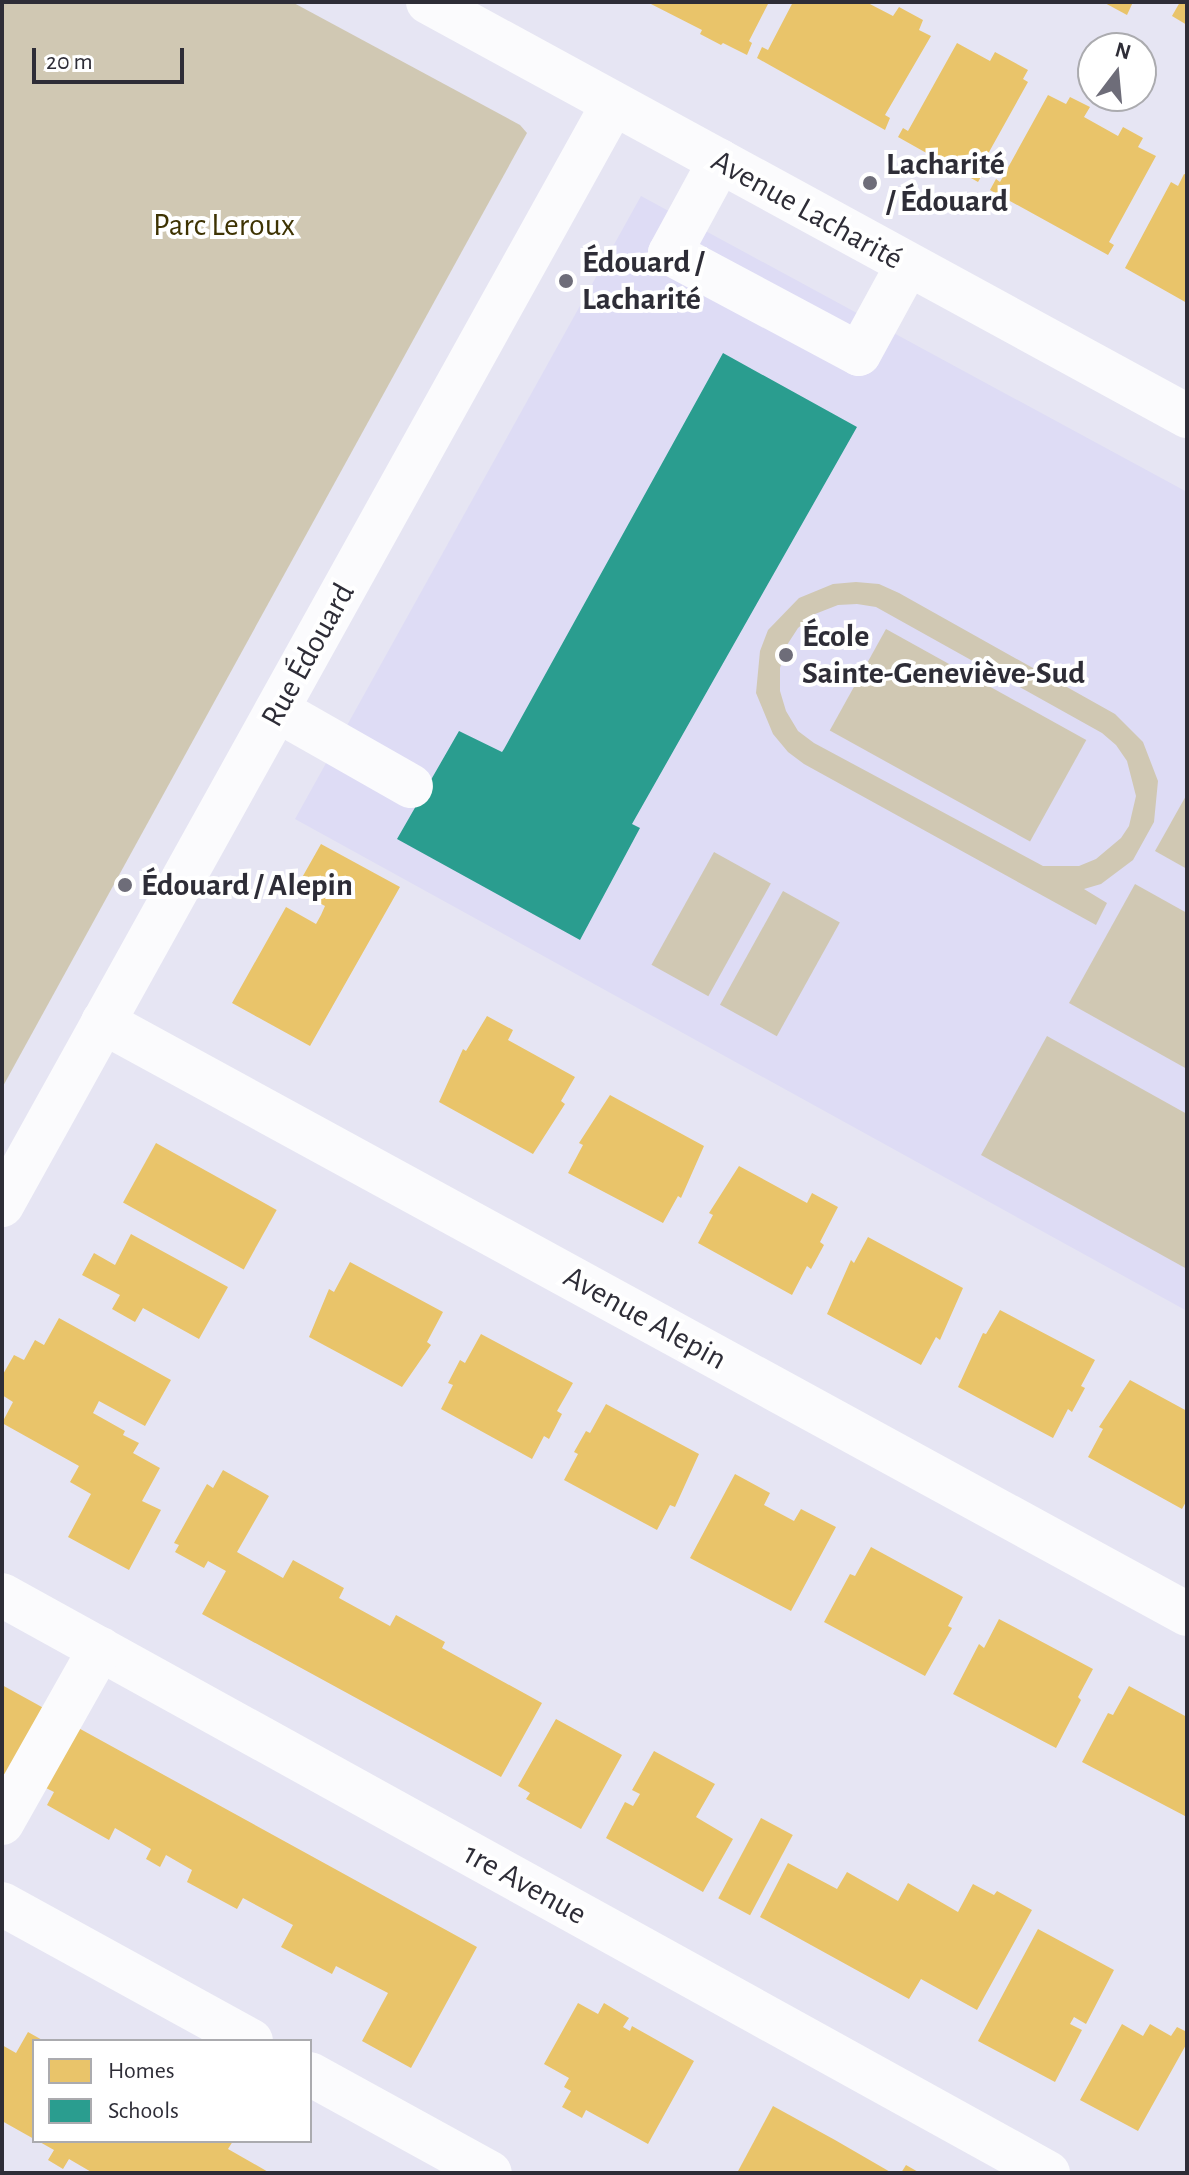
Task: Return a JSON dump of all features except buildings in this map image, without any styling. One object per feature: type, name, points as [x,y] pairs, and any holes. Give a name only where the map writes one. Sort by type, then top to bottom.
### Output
[{"type":"street","name":"Avenue Lacharité","points":[[428,2],[1187,416]]},
{"type":"street","name":"Rue Édouard","points":[[2,1205],[613,104]]},
{"type":"street","points":[[720,161],[670,253],[859,354],[908,264]]},
{"type":"street","points":[[277,710],[411,786]]},
{"type":"street","name":"Avenue Alepin","points":[[103,1022],[1187,1614]]},
{"type":"street","name":"1re Avenue","points":[[2,1595],[1048,2173]]},
{"type":"street","points":[[2,1823],[100,1649]]},
{"type":"street","points":[[2,1904],[247,2039]]},
{"type":"street","points":[[312,2075],[490,2173]]},
{"type":"shaded area","name":"École Sainte-Geneviève-Sud","points":[[641,196],[1187,492],[1187,1311],[295,819]]},
{"type":"green space","name":"Parc Leroux","points":[[2,2],[292,2],[520,125],[527,133],[2,1088]]},
{"type":"green space","points":[[833,584],[879,584],[899,593],[1115,714],[1143,742],[1158,781],[1154,822],[1133,860],[1101,884],[1084,889],[1107,903],[1096,925],[804,764],[788,752],[773,734],[756,693],[760,651],[768,630],[799,598]],"holes":[[[838,605],[876,607],[1102,733],[1116,745],[1127,761],[1136,796],[1129,826],[1121,838],[1096,859],[1079,866],[1043,866],[814,743],[798,731],[786,711],[780,691],[780,668],[787,645],[798,628],[815,614]]]},
{"type":"green space","points":[[886,629],[1086,740],[1030,841],[830,730]]},
{"type":"green space","points":[[1187,794],[1187,869],[1155,851]]},
{"type":"green space","points":[[714,852],[771,884],[708,996],[651,965]]},
{"type":"green space","points":[[1135,884],[1187,913],[1187,1069],[1069,1003]]},
{"type":"green space","points":[[783,891],[840,923],[777,1036],[720,1005]]},
{"type":"green space","points":[[1047,1036],[1187,1114],[1187,1269],[981,1155]]},
{"type":"place","name":"Lacharité / Édouard","points":[[870,183]]},
{"type":"place","name":"Édouard / Lacharité","points":[[566,281]]},
{"type":"place","name":"École Sainte-Geneviève-Sud","points":[[786,655]]},
{"type":"place","name":"Édouard / Alepin","points":[[125,885]]}]
